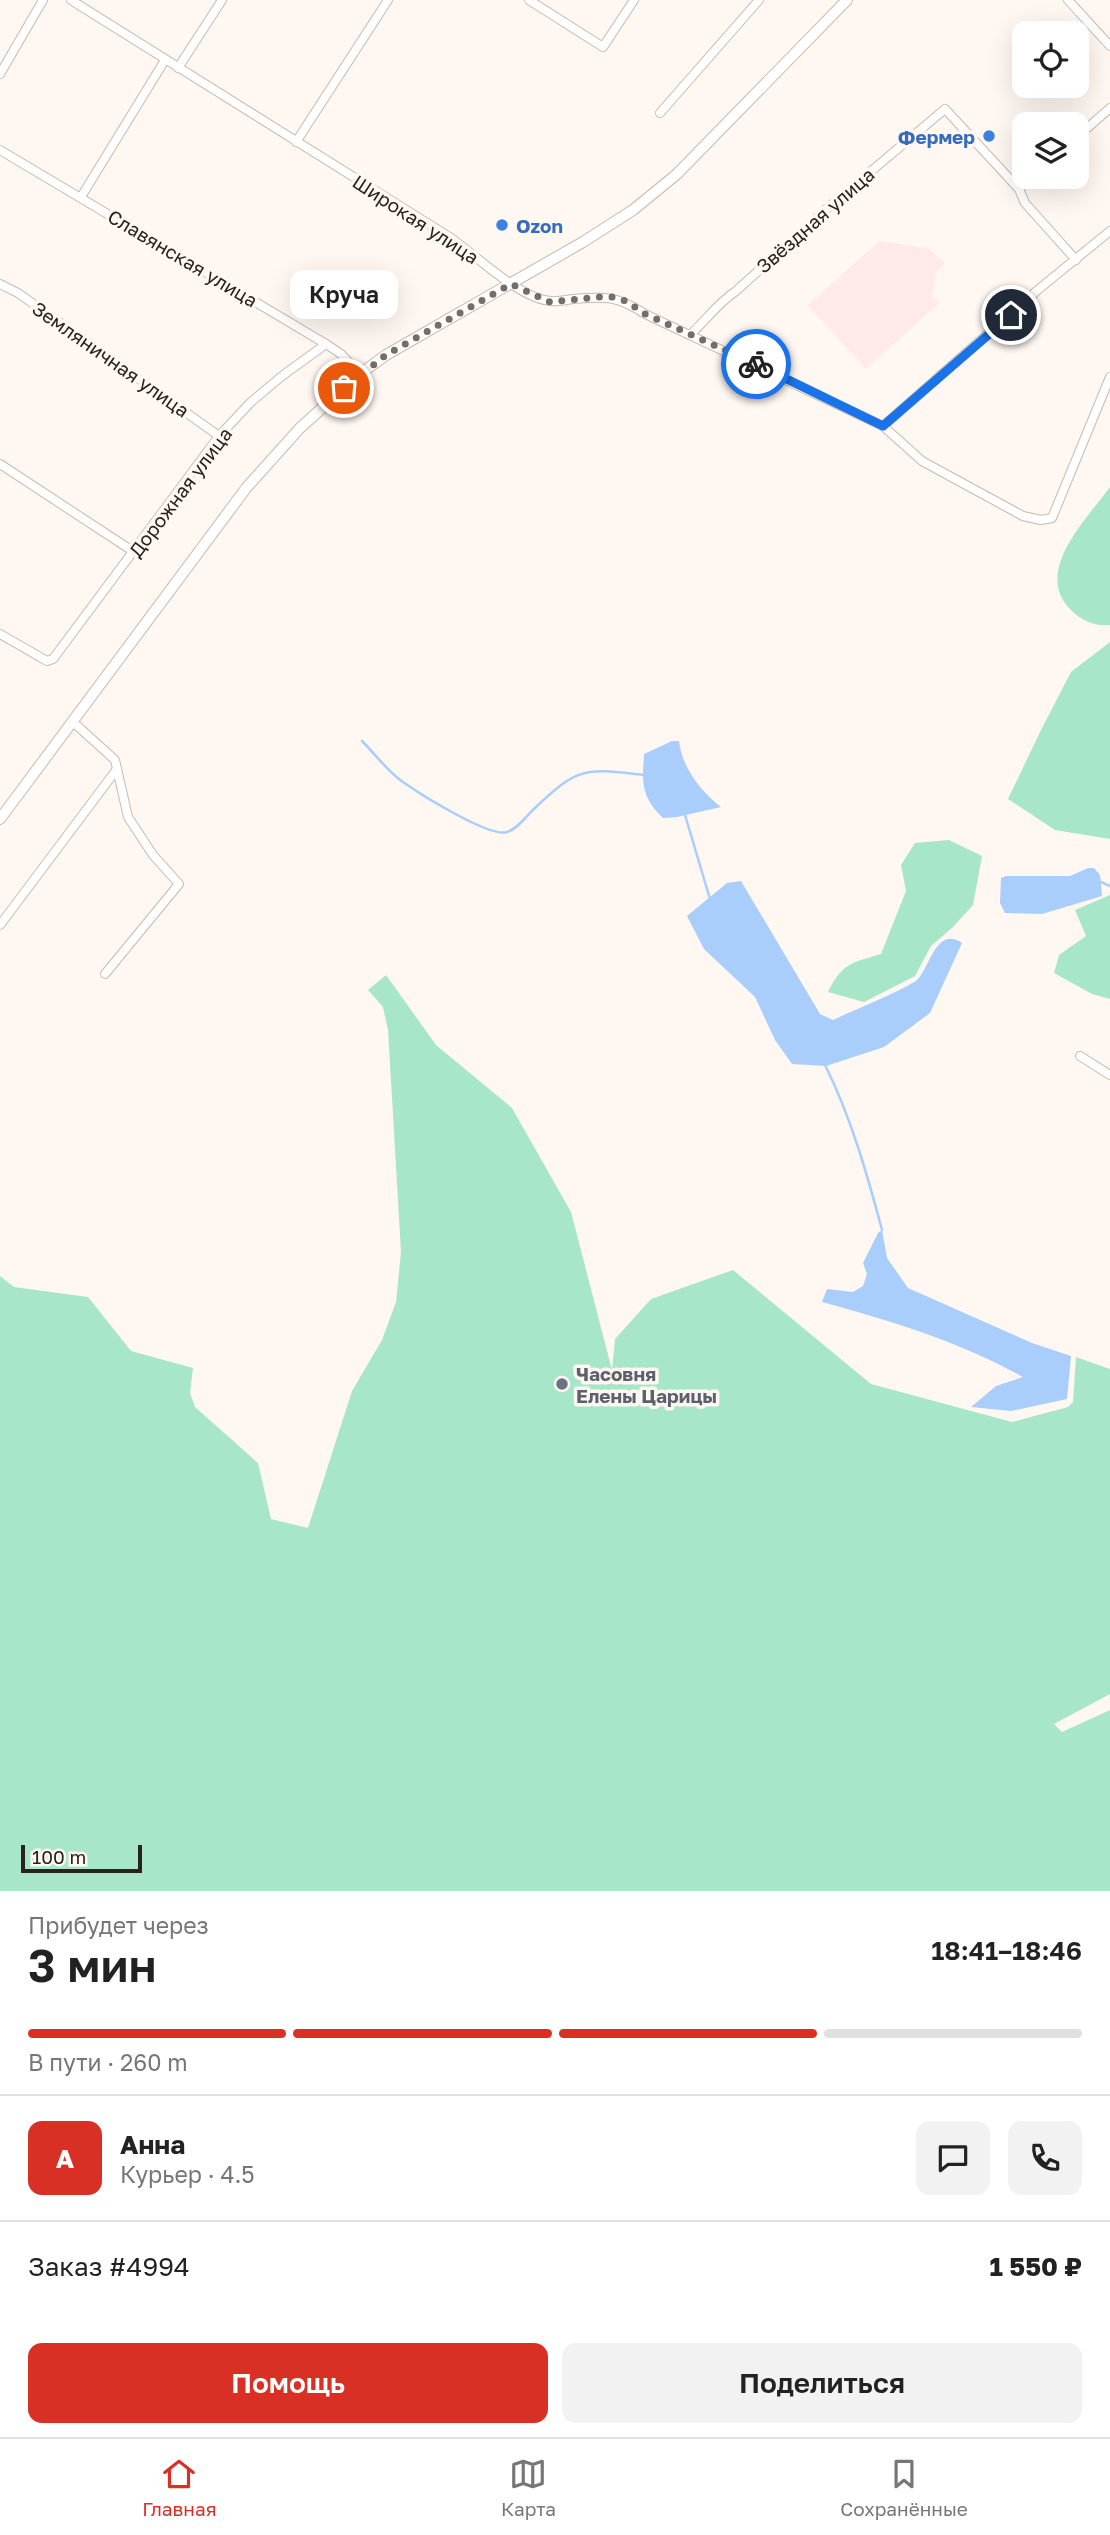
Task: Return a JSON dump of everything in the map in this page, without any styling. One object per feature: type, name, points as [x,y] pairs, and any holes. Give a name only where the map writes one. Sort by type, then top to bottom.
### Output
[{"type":"main road","points":[[0,819],[247,487],[300,428],[360,374],[421,333],[511,284],[633,210],[677,174],[848,0]]},
{"type":"street","points":[[0,74],[43,0]]},
{"type":"street","name":"Широкая улица","points":[[71,0],[451,238],[511,284],[550,302],[612,297],[626,301],[645,314],[883,426],[922,461],[1023,516],[1041,520],[1052,518],[1110,377]]},
{"type":"street","points":[[177,68],[222,0]]},
{"type":"street","points":[[296,142],[388,0]]},
{"type":"street","points":[[529,0],[603,47],[634,0]]},
{"type":"street","points":[[660,113],[759,0]]},
{"type":"street","points":[[1068,0],[1110,46]]},
{"type":"street","points":[[81,197],[165,60]]},
{"type":"street","points":[[1089,127],[1110,108]]},
{"type":"street","name":"Звёздная улица","points":[[690,335],[720,302],[945,109],[1012,181]]},
{"type":"street","name":"Славянская улица","points":[[0,150],[326,344],[341,354],[360,374]]},
{"type":"street","points":[[1019,189],[1025,203],[1076,260]]},
{"type":"street","points":[[883,426],[1029,301],[1034,293],[1110,231]]},
{"type":"street","name":"Земляничная улица","points":[[0,285],[18,293],[219,436]]},
{"type":"street","name":"Дорожная улица","points":[[0,634],[38,657],[47,661],[53,659],[219,436],[251,401],[326,344]]},
{"type":"street","points":[[0,464],[134,552]]},
{"type":"street","points":[[73,722],[116,760],[128,817],[153,855],[179,884],[105,974]]},
{"type":"street","points":[[0,925],[117,769]]},
{"type":"street","points":[[1080,1056],[1110,1075]]},
{"type":"shaded area","points":[[880,241],[928,248],[945,263],[936,272],[932,297],[940,302],[866,369],[808,305]]},
{"type":"green space","points":[[1110,487],[1110,625],[1099,625],[1079,617],[1071,610],[1061,595],[1057,579],[1067,546]]},
{"type":"green space","points":[[1110,642],[1110,839],[1055,830],[1008,799],[1071,672]]},
{"type":"green space","points":[[949,840],[982,856],[973,905],[931,946],[915,976],[864,1002],[828,992],[849,965],[881,954],[906,891],[901,865],[915,843]]},
{"type":"green space","points":[[1110,895],[1110,999],[1092,994],[1054,973],[1059,955],[1086,936],[1075,910]]},
{"type":"green space","points":[[386,975],[436,1045],[512,1108],[571,1212],[612,1370],[615,1339],[651,1299],[733,1270],[871,1384],[1012,1422],[1068,1407],[1073,1402],[1076,1357],[1110,1369],[1110,1694],[1054,1724],[1062,1732],[1110,1710],[1110,1891],[0,1891],[0,1276],[14,1287],[88,1297],[131,1351],[193,1368],[190,1393],[195,1407],[258,1463],[271,1519],[308,1528],[352,1391],[382,1340],[396,1302],[401,1252],[388,1030],[383,1007],[368,990]]},
{"type":"water","points":[[672,741],[679,741],[693,778],[721,807],[663,818],[650,803],[644,789],[644,754]]},
{"type":"water","points":[[1094,868],[1100,875],[1102,896],[1042,914],[1005,913],[1000,903],[1001,878],[1006,876],[1070,876]]},
{"type":"water","points":[[741,881],[820,1014],[833,1020],[913,983],[940,943],[953,939],[962,943],[930,1013],[884,1047],[826,1066],[792,1064],[775,1040],[755,997],[704,949],[687,916],[727,883]]},
{"type":"water","points":[[882,1230],[887,1258],[908,1288],[1032,1343],[1071,1356],[1067,1399],[1011,1411],[971,1407],[996,1386],[1023,1377],[975,1353],[925,1334],[822,1302],[827,1289],[853,1292],[863,1286],[867,1274],[863,1263]]},
{"type":"waterway","points":[[362,741],[397,778],[439,805],[471,822],[498,832],[515,828],[550,794],[574,777],[596,771],[645,775]]},
{"type":"waterway","points":[[685,815],[710,899]]},
{"type":"waterway","points":[[1101,882],[1110,886]]},
{"type":"waterway","points":[[825,1065],[851,1125],[882,1230]]},
{"type":"way so far","points":[[344,388],[386,355],[421,333],[511,284],[550,302],[598,297],[626,301],[645,314],[756,364]]},
{"type":"place","name":"Фермер","points":[[989,136]]},
{"type":"place","name":"Ozon","points":[[502,225]]},
{"type":"place","name":"Круча","points":[[344,388]]},
{"type":"place","name":"Часовня Елены Царицы","points":[[562,1384]]},
{"type":"route","points":[[756,364],[883,426],[1011,315]]}]
